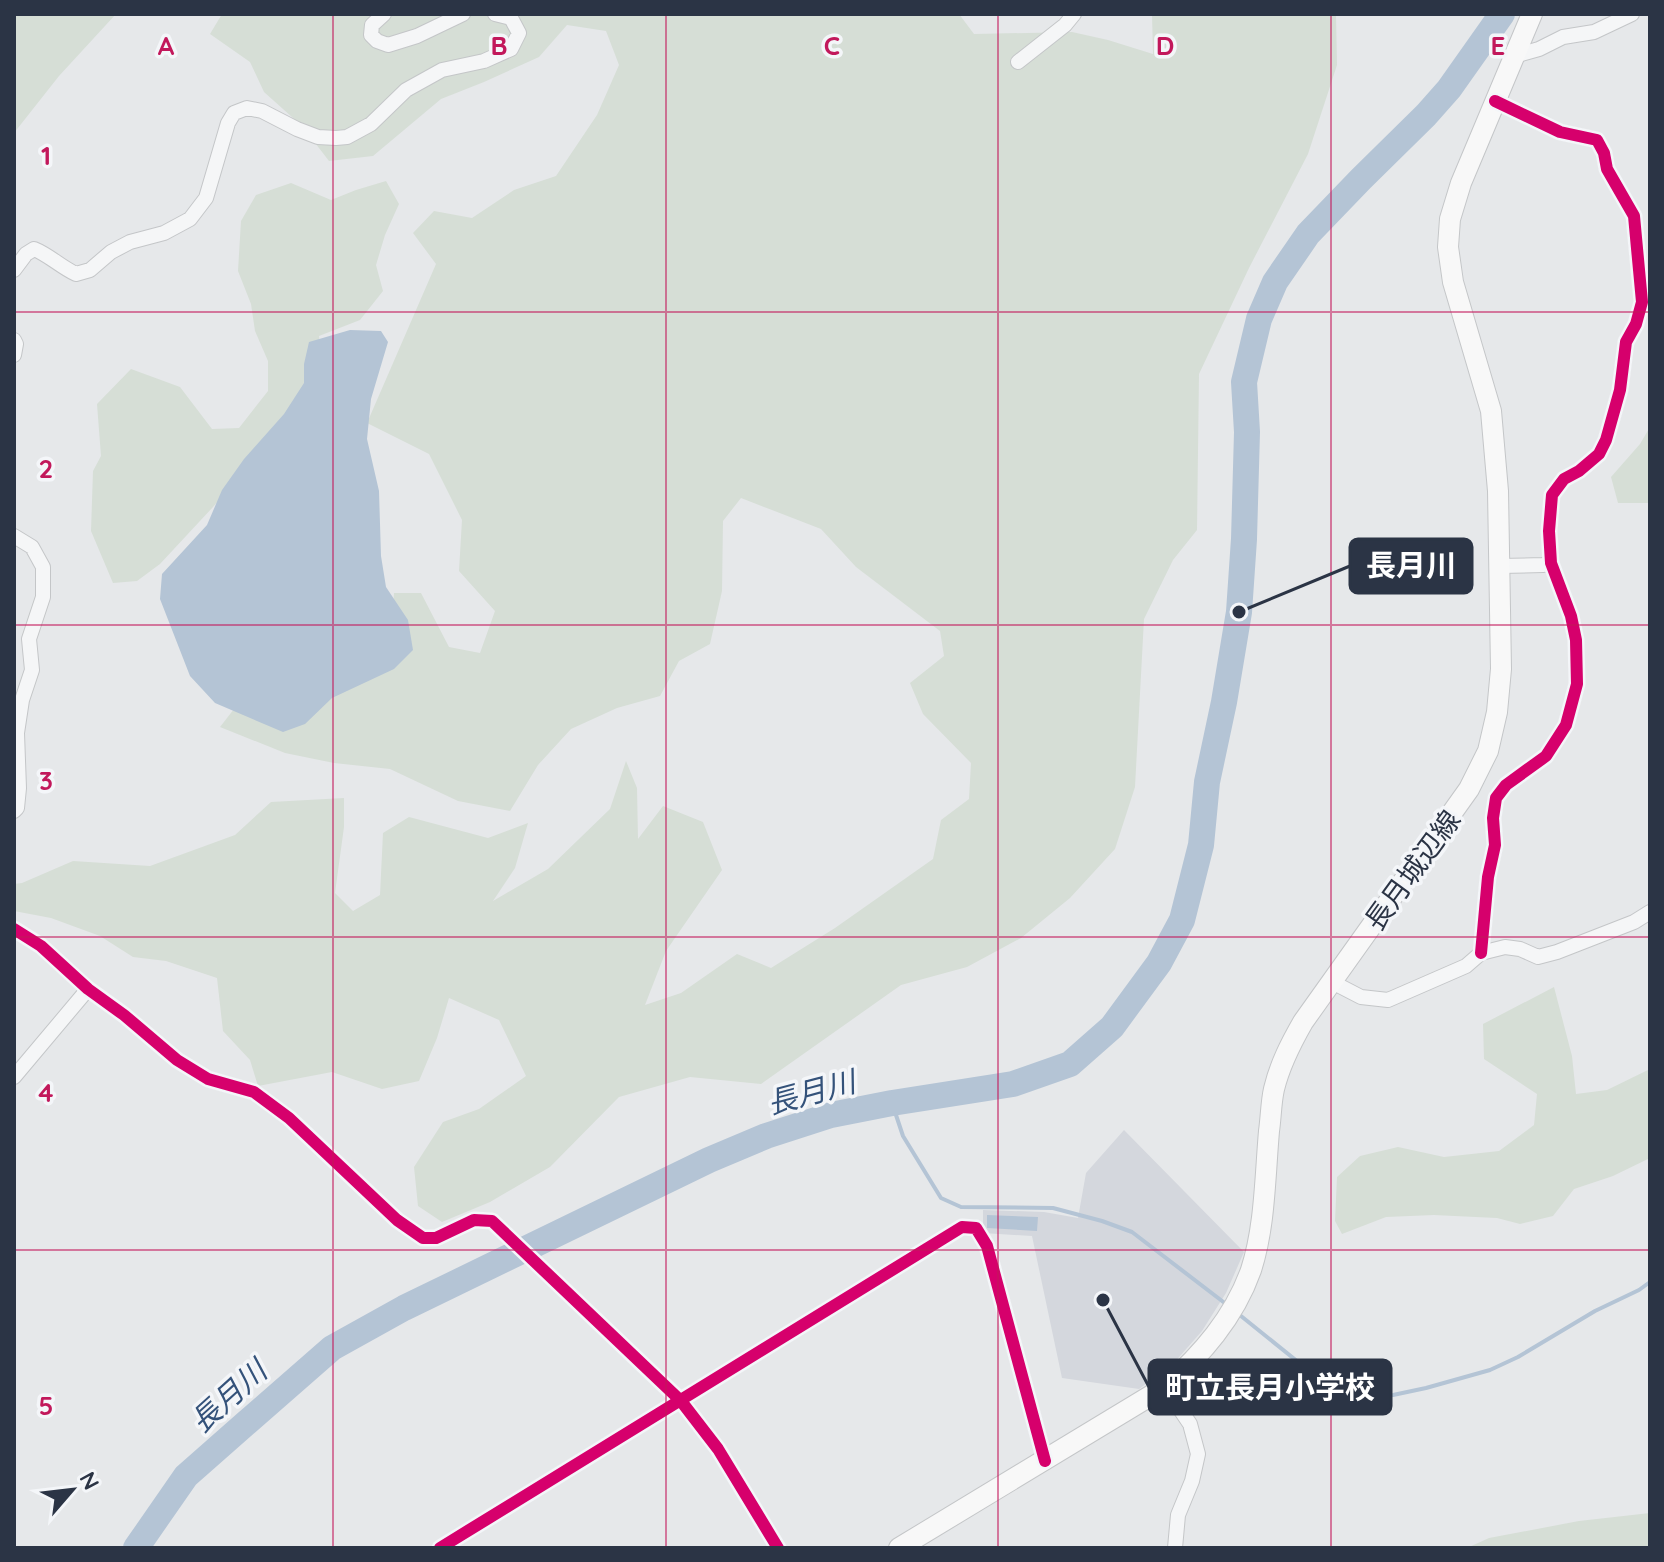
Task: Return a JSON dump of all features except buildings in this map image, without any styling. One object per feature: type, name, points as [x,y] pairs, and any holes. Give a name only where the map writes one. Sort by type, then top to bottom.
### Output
[{"type":"main road","name":"長月城辺線","points":[[899,1548],[1165,1387],[1211,1341],[1239,1299],[1260,1233],[1273,1091],[1285,1053],[1303,1022],[1469,789],[1488,751],[1497,712],[1501,669],[1498,491],[1491,411],[1453,282],[1448,247],[1450,219],[1461,183],[1532,14]]},
{"type":"street","points":[[384,14],[372,25],[371,35],[388,45],[417,36],[463,14]]},
{"type":"street","points":[[14,270],[34,249],[76,274],[90,270],[111,252],[130,242],[164,233],[190,219],[206,198],[228,123],[234,113],[247,108],[262,111],[318,137],[347,137],[371,124],[406,90],[442,70],[484,61],[511,49],[519,33],[511,18],[495,14]]},
{"type":"street","points":[[1018,62],[1065,25],[1074,14]]},
{"type":"street","points":[[1514,56],[1539,49],[1563,37],[1594,32],[1632,14]]},
{"type":"street","points":[[1481,953],[1488,877],[1495,845],[1493,818],[1496,798],[1506,785],[1546,756],[1566,725],[1577,684],[1576,640],[1571,616],[1551,563],[1549,531],[1552,495],[1564,479],[1599,454],[1606,440],[1620,390],[1626,342],[1636,324],[1642,302],[1634,216],[1607,169],[1597,140],[1560,132],[1495,101]]},
{"type":"street","points":[[14,340],[14,355]]},
{"type":"street","points":[[14,536],[32,547],[43,567],[43,597],[29,639],[32,670],[22,700],[17,733],[19,788],[14,811]]},
{"type":"street","points":[[1499,566],[1551,563]]},
{"type":"street","points":[[1332,982],[1361,997],[1388,1000],[1466,966],[1481,953],[1505,947],[1520,949],[1538,957],[1634,922],[1650,912]]},
{"type":"street","points":[[14,929],[41,946],[88,989],[177,1060],[208,1079],[254,1092],[289,1118],[397,1220],[423,1238],[436,1238],[474,1220],[492,1221],[681,1401],[718,1449],[778,1548]]},
{"type":"street","points":[[14,1077],[88,989]]},
{"type":"street","points":[[440,1548],[962,1227],[976,1228],[987,1246],[1045,1461]]},
{"type":"street","points":[[1165,1387],[1190,1424],[1198,1454],[1192,1481],[1178,1515],[1175,1548]]},
{"type":"shaded area","points":[[14,14],[116,14],[59,76],[14,133]]},
{"type":"shaded area","points":[[222,14],[959,14],[974,34],[1072,32],[1153,54],[1152,14],[1336,14],[1337,65],[1308,154],[1199,374],[1197,530],[1173,560],[1144,619],[1135,787],[1115,849],[1070,898],[1021,938],[967,967],[901,985],[761,1084],[690,1077],[619,1097],[550,1167],[490,1202],[442,1222],[418,1206],[414,1167],[443,1122],[479,1109],[526,1076],[499,1020],[449,998],[419,1081],[382,1089],[332,1072],[258,1086],[250,1060],[223,1031],[217,978],[166,961],[133,957],[100,936],[51,918],[14,911],[14,884],[73,861],[150,866],[235,835],[271,802],[344,798],[344,827],[335,893],[353,911],[380,895],[383,833],[409,817],[488,838],[528,823],[515,868],[493,901],[548,869],[610,809],[626,761],[637,788],[638,839],[663,806],[703,822],[722,870],[666,951],[645,1005],[681,993],[737,954],[771,968],[835,928],[933,859],[941,820],[969,799],[971,763],[923,714],[910,683],[944,656],[940,631],[856,567],[821,529],[741,498],[723,521],[722,591],[710,644],[679,661],[660,696],[617,708],[571,729],[538,765],[510,811],[458,801],[390,769],[334,763],[285,753],[220,727],[248,691],[391,644],[394,593],[421,593],[449,647],[480,653],[495,611],[459,571],[462,520],[429,454],[367,423],[436,264],[413,233],[434,211],[472,218],[514,190],[556,176],[597,115],[619,65],[606,31],[567,25],[539,57],[441,99],[373,156],[329,161],[302,126],[264,92],[250,62],[210,34]]},
{"type":"shaded area","points":[[386,181],[399,204],[376,265],[383,291],[360,320],[319,336],[322,365],[293,413],[213,507],[160,564],[137,581],[113,583],[91,531],[93,471],[101,456],[97,404],[131,369],[180,387],[212,429],[239,428],[268,391],[268,361],[255,331],[251,304],[238,271],[241,221],[256,195],[291,183],[331,200]]},
{"type":"shaded area","points":[[1650,427],[1650,503],[1618,503],[1611,477],[1640,444]]},
{"type":"shaded area","points":[[1554,987],[1572,1056],[1576,1094],[1607,1090],[1650,1069],[1650,1158],[1613,1176],[1574,1189],[1553,1216],[1520,1224],[1497,1218],[1434,1215],[1386,1217],[1342,1234],[1335,1221],[1337,1177],[1360,1156],[1398,1147],[1444,1157],[1499,1151],[1534,1125],[1537,1094],[1484,1059],[1483,1024]]},
{"type":"shaded area","points":[[1124,1130],[1244,1252],[1226,1293],[1202,1331],[1173,1364],[1139,1389],[1062,1378],[1032,1236],[983,1233],[983,1210],[1044,1212],[1078,1218],[1086,1173]]},
{"type":"shaded area","points":[[1650,1513],[1650,1548],[1467,1548],[1489,1538],[1579,1521]]},
{"type":"water","points":[[350,330],[381,331],[388,342],[371,399],[367,439],[379,491],[381,556],[386,587],[408,620],[413,650],[394,669],[332,698],[305,724],[283,732],[215,703],[190,676],[160,599],[162,574],[207,525],[222,490],[244,459],[284,414],[304,383],[309,342]]},
{"type":"water","points":[[987,1215],[1038,1217],[1037,1231],[987,1228]]},
{"type":"waterway","name":"長月川","points":[[136,1548],[186,1476],[332,1348],[404,1308],[709,1160],[766,1136],[831,1115],[1013,1084],[1070,1064],[1112,1027],[1159,963],[1182,920],[1201,845],[1207,782],[1239,612],[1247,432],[1244,382],[1259,319],[1275,282],[1308,234],[1449,89],[1502,14]]},
{"type":"waterway","points":[[892,1103],[903,1136],[941,1198],[961,1207],[1053,1208],[1132,1232],[1226,1304]]},
{"type":"waterway","points":[[1236,1312],[1313,1374],[1349,1398],[1393,1395],[1490,1370],[1650,1282]]},
{"type":"cycle path","points":[[1481,953],[1488,877],[1495,845],[1493,818],[1496,798],[1506,785],[1546,756],[1566,725],[1577,684],[1576,640],[1571,616],[1551,563],[1549,531],[1552,495],[1564,479],[1599,454],[1606,440],[1620,390],[1626,342],[1636,324],[1642,302],[1634,216],[1607,169],[1597,140],[1560,132],[1495,101]]},
{"type":"cycle path","points":[[14,929],[41,946],[88,989],[177,1060],[208,1079],[254,1092],[289,1118],[397,1220],[423,1238],[436,1238],[474,1220],[492,1221],[681,1401],[718,1449],[778,1548]]},
{"type":"cycle path","points":[[440,1548],[962,1227],[976,1228],[987,1246],[1045,1461]]},
{"type":"place","name":"長月川","points":[[1239,612]]},
{"type":"place","name":"町立長月小学校","points":[[1103,1300]]}]
